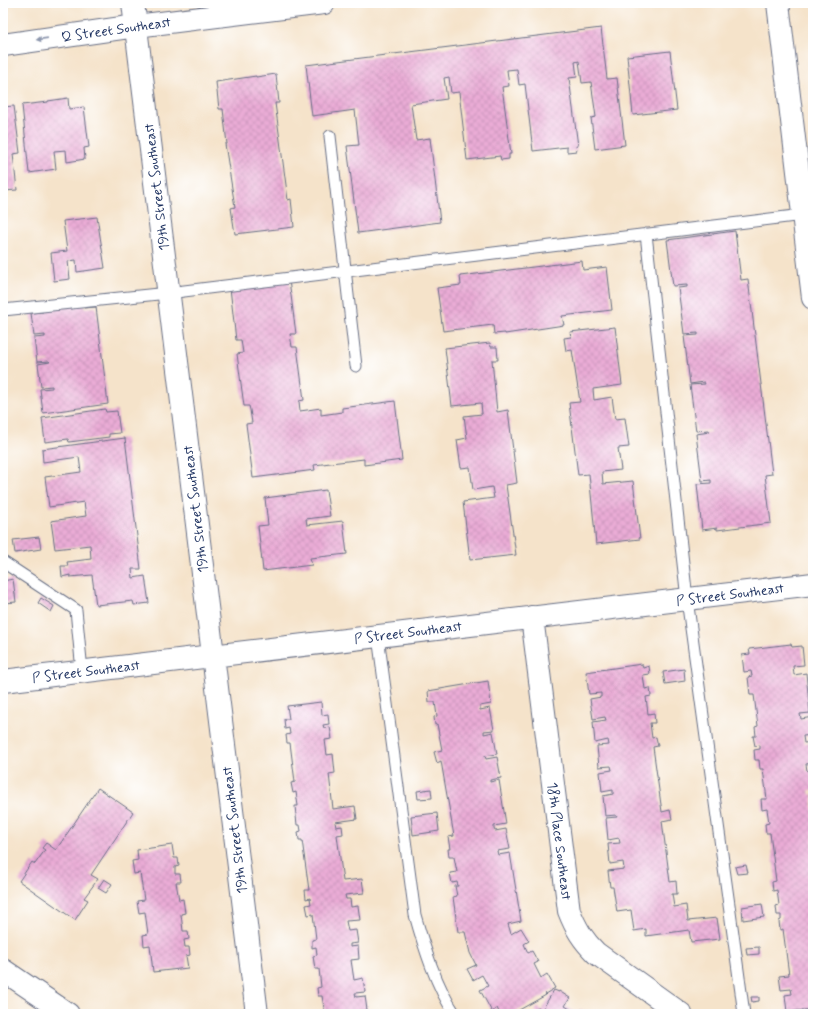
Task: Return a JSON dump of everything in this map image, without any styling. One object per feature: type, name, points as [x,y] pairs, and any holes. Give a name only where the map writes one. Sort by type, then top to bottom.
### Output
[{"type":"street","name":"19th Street Southeast","points":[[134,3],[168,293],[257,1014]]},
{"type":"street","name":"Q Street Southeast","points":[[3,45],[136,26],[324,3]]},
{"type":"street","points":[[778,3],[813,298]]},
{"type":"street","name":"P Street Southeast","points":[[3,681],[813,584]]},
{"type":"street","name":"18th Place Southeast","points":[[532,617],[569,912],[584,941],[596,953],[681,1014]]},
{"type":"street","points":[[3,970],[68,1014]]},
{"type":"lane","points":[[330,136],[356,366]]},
{"type":"lane","points":[[3,310],[168,293],[803,215]]},
{"type":"lane","points":[[646,234],[687,599],[744,1014]]},
{"type":"lane","points":[[3,562],[76,610],[82,671]]},
{"type":"lane","points":[[378,636],[415,915],[425,950],[448,1004],[455,1014]]},
{"type":"building","points":[[601,28],[607,79],[617,78],[625,145],[595,149],[591,118],[596,117],[591,82],[582,83],[579,61],[575,62],[577,77],[569,78],[578,146],[576,146],[577,151],[567,152],[567,147],[533,151],[525,84],[519,85],[517,69],[507,70],[509,86],[502,87],[511,154],[509,154],[509,159],[501,160],[500,156],[467,160],[459,92],[451,93],[449,77],[444,78],[447,99],[411,104],[416,140],[430,138],[440,222],[358,233],[347,146],[359,145],[355,110],[312,116],[306,65]]},
{"type":"building","points":[[670,51],[677,110],[633,115],[627,56]]},
{"type":"building","points":[[276,74],[279,103],[275,103],[288,200],[291,199],[294,227],[235,234],[231,208],[235,207],[225,144],[227,144],[223,109],[219,109],[216,82]]},
{"type":"building","points":[[68,98],[69,109],[84,107],[89,147],[84,148],[85,159],[67,162],[66,150],[54,151],[56,169],[29,173],[22,105]]},
{"type":"building","points":[[14,106],[20,153],[13,154],[17,190],[4,191],[3,107]]},
{"type":"building","points":[[97,217],[105,268],[77,272],[76,260],[68,261],[70,279],[54,281],[51,253],[67,251],[63,221]]},
{"type":"building","points":[[735,231],[741,280],[748,279],[766,424],[772,474],[765,475],[771,523],[717,530],[717,528],[702,530],[697,484],[711,483],[711,480],[702,481],[696,434],[710,432],[709,430],[696,431],[690,385],[705,384],[704,382],[690,384],[684,336],[698,335],[698,333],[684,334],[678,288],[687,287],[687,285],[673,286],[667,240]]},
{"type":"building","points":[[582,261],[583,270],[607,267],[612,310],[562,316],[564,325],[505,334],[494,334],[493,325],[443,331],[437,288],[461,285],[460,276]]},
{"type":"building","points":[[289,280],[296,334],[290,334],[292,347],[297,347],[304,400],[299,401],[300,411],[321,408],[321,415],[342,412],[342,408],[395,401],[402,460],[364,465],[364,459],[314,465],[315,470],[253,478],[246,424],[252,423],[249,406],[244,406],[237,354],[243,353],[241,340],[236,340],[230,288]]},
{"type":"building","points":[[84,305],[84,308],[96,307],[108,404],[43,413],[40,389],[52,388],[52,386],[41,387],[38,364],[50,362],[37,362],[34,338],[45,337],[45,335],[34,336],[31,313],[43,312],[42,309]]},
{"type":"building","points":[[615,327],[622,385],[593,389],[594,400],[612,397],[615,419],[625,418],[629,447],[618,448],[621,470],[602,472],[603,484],[633,481],[640,539],[596,544],[589,474],[578,475],[569,403],[580,402],[572,350],[566,351],[564,338],[571,337],[570,332]]},
{"type":"building","points":[[490,343],[491,347],[497,347],[498,360],[492,360],[497,412],[508,410],[517,483],[506,485],[516,555],[470,560],[463,502],[494,498],[492,487],[473,490],[470,467],[461,468],[457,440],[467,438],[464,416],[482,414],[481,403],[452,406],[445,348]]},
{"type":"building","points":[[105,409],[106,412],[117,411],[120,433],[109,434],[109,437],[69,442],[68,439],[45,442],[42,418]]},
{"type":"building","points":[[125,438],[141,569],[132,569],[133,578],[145,576],[149,603],[134,605],[133,601],[96,605],[92,575],[70,577],[70,575],[62,577],[61,566],[68,566],[67,562],[91,559],[90,545],[55,549],[51,521],[86,516],[84,502],[49,507],[45,477],[81,472],[79,457],[43,462],[42,449]]},
{"type":"building","points":[[326,490],[330,516],[306,519],[307,525],[343,521],[347,554],[310,558],[312,565],[263,571],[258,526],[268,525],[265,498]]},
{"type":"building","points":[[39,537],[41,549],[15,553],[13,540]]},
{"type":"building","points":[[13,579],[16,602],[4,603],[5,613],[3,614],[3,581]]},
{"type":"building","points":[[41,598],[54,606],[51,612],[38,603]]},
{"type":"building","points":[[791,644],[792,647],[802,646],[804,665],[793,666],[794,675],[806,673],[810,713],[800,714],[801,719],[813,717],[813,735],[803,736],[804,743],[813,742],[813,763],[806,764],[807,771],[813,770],[813,790],[809,790],[810,795],[813,794],[813,1009],[787,1012],[785,995],[792,994],[791,989],[781,990],[779,976],[789,975],[783,929],[780,930],[779,921],[781,920],[781,915],[777,915],[776,906],[779,905],[777,890],[773,891],[772,882],[776,881],[770,833],[766,833],[765,824],[769,823],[767,809],[762,810],[761,799],[767,799],[763,769],[760,769],[759,760],[755,760],[754,750],[760,749],[760,745],[755,746],[753,736],[756,736],[755,727],[758,726],[754,695],[750,695],[748,677],[752,676],[751,671],[744,672],[742,655],[750,654],[749,649]]},
{"type":"building","points":[[642,664],[643,668],[649,666],[650,674],[643,675],[645,689],[650,688],[651,696],[646,697],[648,714],[654,713],[655,723],[650,723],[652,738],[656,737],[658,746],[653,747],[662,812],[670,810],[672,819],[662,821],[670,882],[676,881],[677,894],[672,894],[674,907],[686,905],[688,921],[717,918],[720,939],[691,942],[689,930],[646,936],[646,929],[634,931],[631,910],[617,912],[613,887],[610,887],[608,871],[624,869],[623,862],[610,864],[608,844],[620,843],[619,838],[608,840],[606,818],[617,817],[616,815],[605,816],[603,796],[613,794],[613,790],[602,792],[600,772],[612,770],[611,766],[599,767],[597,746],[609,745],[608,740],[595,743],[593,722],[606,720],[605,717],[593,719],[590,699],[601,697],[601,693],[589,694],[586,672]]},
{"type":"building","points":[[684,669],[685,681],[665,684],[663,672]]},
{"type":"building","points":[[488,681],[491,704],[480,706],[480,710],[490,708],[494,730],[484,731],[484,734],[493,732],[497,754],[485,756],[486,759],[497,757],[501,778],[490,780],[490,782],[499,780],[506,824],[494,826],[494,829],[495,831],[506,829],[510,849],[497,851],[498,855],[510,853],[521,921],[508,924],[511,934],[521,928],[529,941],[524,944],[528,953],[532,951],[538,962],[534,964],[541,978],[547,974],[555,988],[545,994],[546,995],[512,1014],[500,1014],[497,1008],[492,1012],[480,990],[488,986],[482,975],[473,980],[467,969],[476,965],[470,953],[465,932],[458,932],[453,897],[457,896],[455,886],[458,886],[457,882],[452,883],[450,873],[457,872],[454,857],[449,857],[448,849],[450,849],[448,837],[454,836],[441,761],[437,763],[434,752],[442,750],[437,724],[435,725],[434,717],[437,716],[435,702],[429,702],[428,691]]},
{"type":"building","points":[[321,702],[322,715],[328,714],[329,724],[323,725],[324,728],[330,727],[332,739],[325,740],[327,755],[333,754],[335,773],[329,774],[333,809],[355,806],[357,819],[335,822],[336,827],[342,826],[343,834],[337,835],[343,881],[362,879],[364,893],[345,895],[346,899],[350,899],[351,907],[358,906],[360,920],[346,921],[348,931],[356,930],[358,943],[350,944],[350,947],[358,946],[359,959],[351,960],[354,980],[363,978],[365,992],[355,993],[356,997],[365,996],[367,1010],[357,1011],[358,1014],[325,1014],[322,996],[318,996],[317,988],[321,987],[319,969],[315,969],[313,956],[317,955],[316,947],[312,948],[312,940],[316,939],[313,914],[308,915],[306,905],[311,904],[310,898],[306,899],[305,890],[309,890],[302,840],[299,840],[298,832],[301,831],[300,825],[297,825],[295,806],[298,806],[296,792],[293,793],[291,783],[295,782],[290,743],[287,743],[286,735],[290,734],[289,728],[285,729],[284,719],[289,719],[287,706]]},
{"type":"building","points":[[98,788],[133,812],[91,875],[98,879],[84,898],[88,900],[75,920],[19,881],[32,862],[35,864],[45,850],[42,848],[46,843],[56,850]]},
{"type":"building","points":[[431,789],[432,798],[418,799],[417,791]]},
{"type":"building","points":[[437,813],[439,831],[413,835],[411,816]]},
{"type":"building","points":[[172,845],[174,858],[178,858],[179,866],[175,867],[175,874],[180,874],[181,882],[176,882],[179,900],[183,899],[185,913],[181,914],[183,931],[188,931],[189,939],[184,940],[185,947],[189,947],[190,955],[186,956],[188,968],[153,972],[150,945],[144,946],[143,935],[148,934],[145,912],[139,913],[137,901],[144,900],[140,873],[134,874],[132,861],[138,860],[137,850]]},
{"type":"building","points":[[746,865],[748,873],[737,874],[735,867]]},
{"type":"building","points":[[104,879],[112,884],[106,893],[98,888]]},
{"type":"building","points":[[762,904],[764,917],[743,920],[742,907]]},
{"type":"building","points":[[759,947],[759,954],[747,955],[746,948]]},
{"type":"building","points":[[554,990],[559,991],[570,998],[565,1006],[578,1014],[539,1014],[535,1011],[538,1007],[542,1010]]},
{"type":"building","points":[[751,997],[759,997],[759,1001],[752,1002]]},
{"type":"building","points":[[581,1009],[589,1014],[578,1014]]}]
